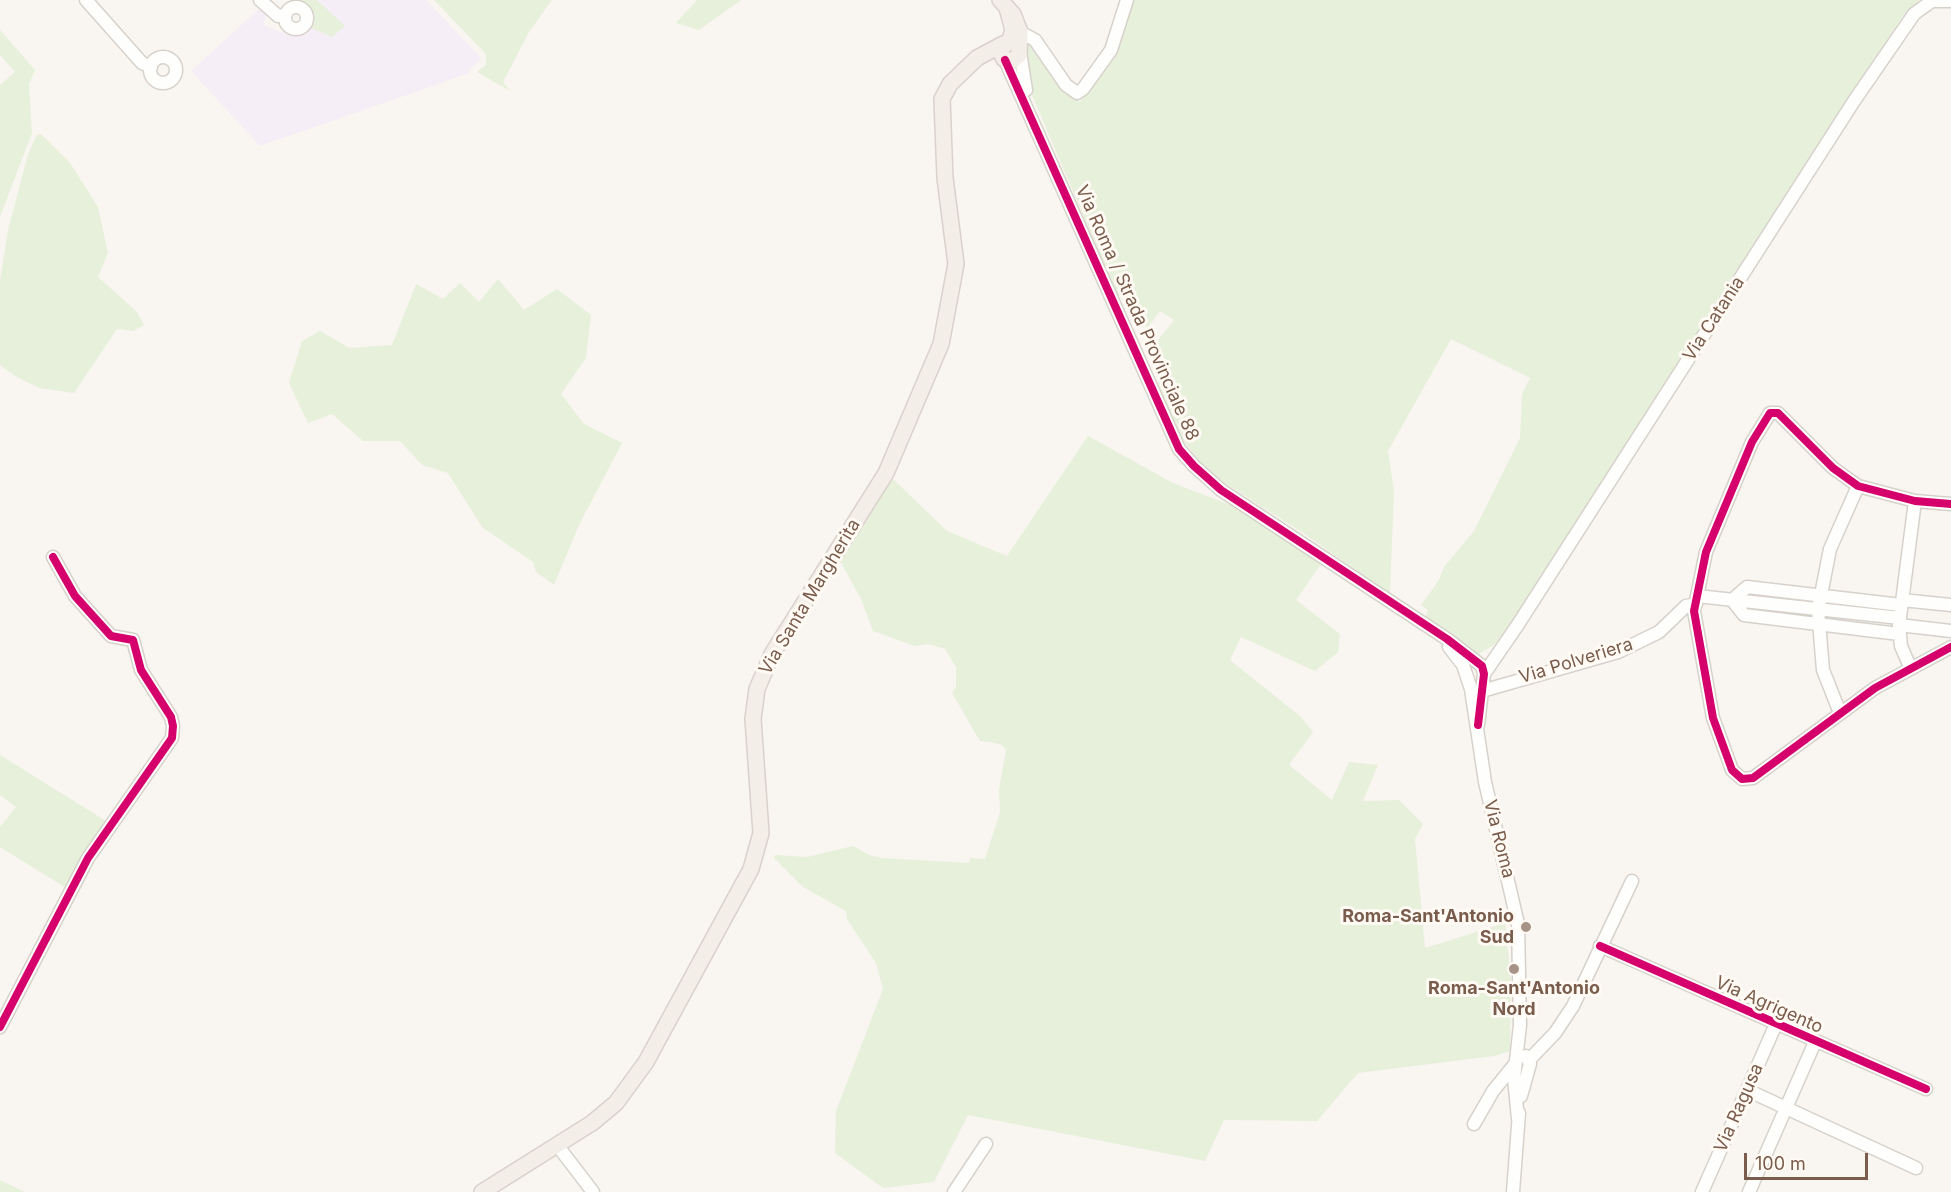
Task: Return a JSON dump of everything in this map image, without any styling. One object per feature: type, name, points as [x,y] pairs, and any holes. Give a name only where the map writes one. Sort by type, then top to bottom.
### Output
[{"type":"main road","points":[[1003,4],[1013,14],[1012,48]]},
{"type":"main road","name":"Via Santa Margherita","points":[[482,1192],[603,1115],[632,1083],[700,966],[756,857],[761,833],[753,719],[757,689],[772,654],[886,473],[944,336],[956,264],[946,191],[942,99],[950,84],[988,51],[1012,48]]},
{"type":"street","points":[[86,0],[142,63],[151,67]]},
{"type":"street","points":[[261,0],[278,16],[285,15]]},
{"type":"street","points":[[1012,48],[1035,40],[1066,85],[1077,93],[1083,90],[1110,50],[1127,0]]},
{"type":"street","name":"Via Catania","points":[[1475,669],[1517,626],[1848,111],[1914,14],[1932,1],[1951,1]]},
{"type":"street","name":"Via Roma / Strada Provinciale 88","points":[[1012,48],[1032,117],[1179,449],[1221,490],[1426,626],[1475,669]]},
{"type":"street","points":[[1951,504],[1915,501],[1858,486],[1833,468],[1778,413],[1770,413],[1752,442],[1706,552],[1694,611],[1713,718],[1736,776],[1742,779],[1753,778],[1840,713],[1910,667],[1951,647]]},
{"type":"street","points":[[1840,713],[1822,670],[1818,624],[1819,595],[1835,533],[1858,486]]},
{"type":"street","points":[[1910,667],[1900,626],[1915,501]]},
{"type":"street","points":[[0,1027],[88,858],[172,738],[171,717],[141,670],[133,640],[111,636],[75,596],[53,557]]},
{"type":"street","points":[[1732,600],[1747,587],[1951,605]]},
{"type":"street","points":[[1696,600],[1732,600],[1818,610],[1900,626]]},
{"type":"street","name":"Via Polveriera","points":[[1482,691],[1510,681],[1618,652],[1659,632],[1686,606],[1696,600]]},
{"type":"street","points":[[1732,600],[1744,615],[1818,624],[1900,626],[1951,631]]},
{"type":"street","points":[[1475,669],[1482,691],[1478,725]]},
{"type":"street","points":[[1475,669],[1478,725]]},
{"type":"street","name":"Via Roma","points":[[1478,725],[1485,782],[1518,924],[1522,1061],[1518,1083],[1513,1192]]},
{"type":"street","points":[[1474,1124],[1493,1091],[1522,1061],[1555,1033],[1574,1006],[1632,880]]},
{"type":"street","name":"Via Agrigento","points":[[1600,946],[1926,1089]]},
{"type":"street","name":"Via Ragusa","points":[[1702,1192],[1776,1024]]},
{"type":"street","points":[[1749,1192],[1815,1042]]},
{"type":"street","points":[[1493,1091],[1518,1083]]},
{"type":"street","points":[[1747,1090],[1916,1168]]},
{"type":"street","points":[[954,1192],[986,1144]]},
{"type":"street","points":[[557,1145],[593,1192]]},
{"type":"shaded area","points":[[317,0],[426,0],[482,59],[469,70],[470,73],[260,146],[191,71],[260,8],[266,16],[263,25],[277,31],[300,33],[309,27],[331,36],[326,9]]},
{"type":"green space","points":[[298,0],[317,0],[345,26],[332,37],[309,27],[312,11],[305,2]]},
{"type":"green space","points":[[434,0],[552,0],[529,32],[503,82],[510,91],[477,72],[486,65],[486,54]]},
{"type":"green space","points":[[697,0],[741,0],[699,30],[676,23]]},
{"type":"green space","points":[[1130,0],[1920,0],[1904,14],[1519,614],[1494,645],[1477,655],[1425,618],[1428,610],[1421,605],[1439,580],[1444,567],[1474,531],[1520,438],[1522,394],[1530,378],[1451,339],[1388,451],[1394,491],[1390,594],[1204,467],[1182,439],[1175,421],[1170,417],[1152,363],[1151,349],[1174,320],[1160,311],[1147,329],[1141,317],[1116,293],[1029,88],[1022,36],[1034,44],[1065,90],[1080,102],[1113,49]]},
{"type":"green space","points":[[0,30],[35,70],[29,84],[32,133],[0,217],[0,85],[15,72],[0,55]]},
{"type":"green space","points":[[41,134],[70,163],[98,207],[108,253],[98,277],[137,312],[144,325],[133,331],[117,329],[74,393],[39,388],[15,376],[0,365],[0,281],[8,230],[28,154],[37,135]]},
{"type":"green space","points":[[498,279],[524,310],[557,289],[591,315],[586,358],[561,394],[584,424],[622,443],[579,525],[554,585],[536,572],[533,562],[482,527],[448,473],[422,465],[400,441],[363,441],[332,414],[308,423],[289,383],[302,341],[320,331],[349,348],[392,345],[416,284],[443,299],[460,283],[479,302]]},
{"type":"green space","points":[[1088,436],[1173,483],[1233,506],[1321,564],[1296,600],[1340,634],[1338,652],[1315,671],[1241,637],[1230,660],[1301,717],[1313,732],[1289,765],[1332,800],[1349,762],[1378,765],[1363,801],[1399,800],[1423,824],[1415,839],[1425,948],[1505,923],[1511,979],[1510,1051],[1494,1056],[1358,1073],[1317,1121],[1224,1120],[1205,1161],[968,1115],[934,1182],[883,1188],[835,1153],[836,1111],[883,989],[876,963],[847,919],[846,911],[803,887],[774,858],[775,855],[807,857],[853,846],[869,855],[882,858],[969,863],[970,858],[985,859],[1000,812],[999,789],[1006,750],[1002,745],[980,741],[952,693],[956,687],[956,667],[945,649],[928,644],[915,646],[873,631],[861,599],[837,555],[884,483],[894,480],[947,531],[1007,556]]},
{"type":"green space","points":[[0,755],[106,821],[66,888],[0,847],[0,827],[16,807],[0,795]]},
{"type":"green space","points":[[0,1180],[25,1192],[0,1192]]},
{"type":"cycle path","points":[[1005,60],[1179,449],[1221,490],[1447,639],[1482,666],[1484,674],[1478,725]]},
{"type":"cycle path","points":[[1951,504],[1915,501],[1858,486],[1833,468],[1778,413],[1770,413],[1752,442],[1706,552],[1694,611],[1713,718],[1732,770],[1742,779],[1753,778],[1875,688],[1951,647]]},
{"type":"cycle path","points":[[0,1027],[88,858],[172,738],[171,717],[141,670],[133,640],[111,636],[75,596],[53,557]]},
{"type":"cycle path","points":[[1600,946],[1926,1089]]},
{"type":"place","name":"Roma-Sant'Antonio Sud","points":[[1526,927]]},
{"type":"place","name":"Roma-Sant'Antonio Nord","points":[[1514,969]]}]
